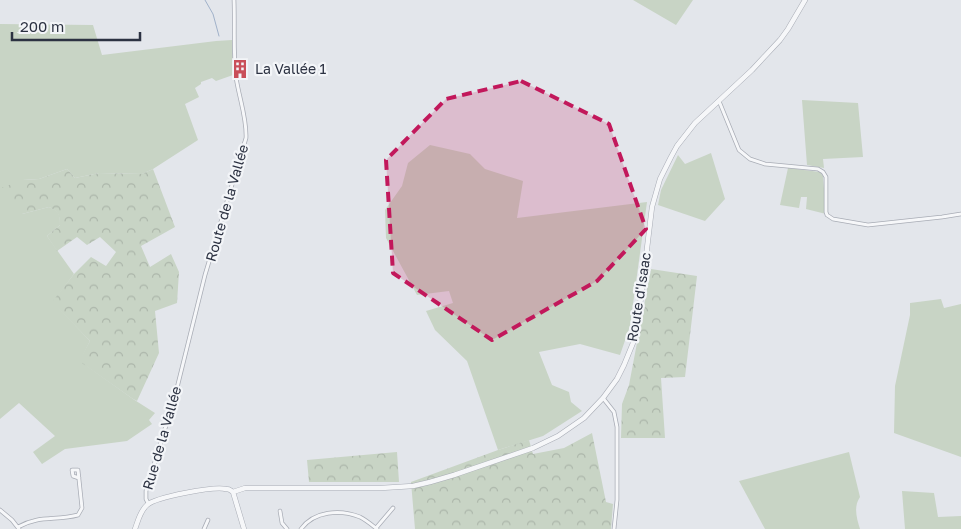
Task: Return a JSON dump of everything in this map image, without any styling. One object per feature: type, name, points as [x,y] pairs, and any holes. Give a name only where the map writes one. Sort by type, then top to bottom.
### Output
[{"type":"street","name":"Route de la Vallée","points":[[181,373],[205,275],[246,138],[246,124],[236,77],[234,0]]},
{"type":"street","name":"Route d'Isaac","points":[[148,503],[169,496],[222,488],[233,492],[245,488],[403,487],[438,480],[517,453],[548,441],[584,418],[603,398],[617,378],[633,343],[641,298],[652,207],[660,179],[671,156],[686,134],[771,51],[788,29],[805,0]]},
{"type":"street","points":[[719,101],[739,150],[750,159],[766,164],[818,169],[823,172],[826,177],[826,212],[833,219],[868,225],[961,214]]},
{"type":"street","name":"Rue de la Vallée","points":[[148,503],[145,496],[181,373]]},
{"type":"street","points":[[603,398],[614,412],[617,427],[618,469],[614,529]]},
{"type":"street","points":[[0,510],[19,528],[40,518],[72,517],[78,515],[82,508],[79,478]]},
{"type":"street","points":[[233,492],[244,529]]},
{"type":"street","points":[[135,529],[142,511],[148,503]]},
{"type":"street","points":[[301,529],[311,518],[336,513],[360,517],[376,529],[394,508]]},
{"type":"street","points":[[280,511],[282,523],[287,529]]},
{"type":"street","points":[[204,529],[208,520]]},
{"type":"highlighted area","points":[[521,81],[609,124],[646,229],[597,281],[492,340],[393,273],[386,160],[446,99]]},
{"type":"green space","points":[[633,0],[693,0],[676,25]]},
{"type":"green space","points":[[0,24],[93,25],[102,55],[232,40],[233,75],[216,81],[212,78],[201,82],[195,88],[199,97],[185,104],[198,140],[142,174],[99,173],[75,178],[67,169],[39,179],[23,180],[22,214],[49,207],[55,210],[59,216],[60,225],[47,236],[74,274],[53,302],[90,341],[80,361],[155,413],[149,420],[152,424],[127,441],[65,449],[42,464],[33,452],[55,436],[19,403],[0,419]]},
{"type":"green space","points":[[802,100],[858,103],[863,157],[823,159],[824,168],[807,165]]},
{"type":"green space","points":[[430,145],[470,154],[485,169],[523,181],[517,218],[647,202],[630,326],[620,355],[580,344],[539,352],[552,385],[569,392],[571,402],[582,411],[543,436],[498,450],[467,361],[435,330],[426,311],[453,303],[449,291],[417,295],[386,238],[385,210],[402,186],[408,163]]},
{"type":"green space","points":[[711,153],[725,199],[705,221],[658,205],[661,190],[678,155],[685,164]]},
{"type":"green space","points":[[788,168],[820,172],[823,176],[826,214],[806,209],[807,197],[801,197],[799,208],[780,205]]},
{"type":"green space","points":[[67,169],[75,178],[99,173],[142,174],[153,169],[175,227],[141,246],[150,267],[171,254],[179,272],[177,303],[155,311],[159,353],[137,401],[79,361],[90,341],[52,302],[74,274],[91,257],[106,266],[116,252],[100,237],[87,245],[77,237],[57,251],[47,236],[60,225],[59,216],[55,210],[49,207],[22,214],[1,188],[23,180],[39,179]]},
{"type":"green space","points":[[651,269],[697,276],[685,377],[661,378],[665,438],[621,438],[622,404],[629,385]]},
{"type":"green space","points":[[941,299],[944,308],[961,304],[961,457],[894,433],[895,386],[910,315],[910,303]]},
{"type":"green space","points":[[592,433],[606,502],[613,504],[611,529],[415,529],[411,482],[529,440],[533,454],[564,448]]},
{"type":"green space","points":[[397,452],[399,482],[309,482],[307,460]]},
{"type":"green space","points":[[849,452],[860,497],[856,509],[860,529],[765,529],[739,481]]},
{"type":"green space","points":[[902,491],[934,493],[938,517],[961,516],[961,529],[905,529]]},
{"type":"waterway","points":[[205,0],[213,14],[219,36]]},
{"type":"place","name":"La Vallée 1","points":[[240,69]]}]
